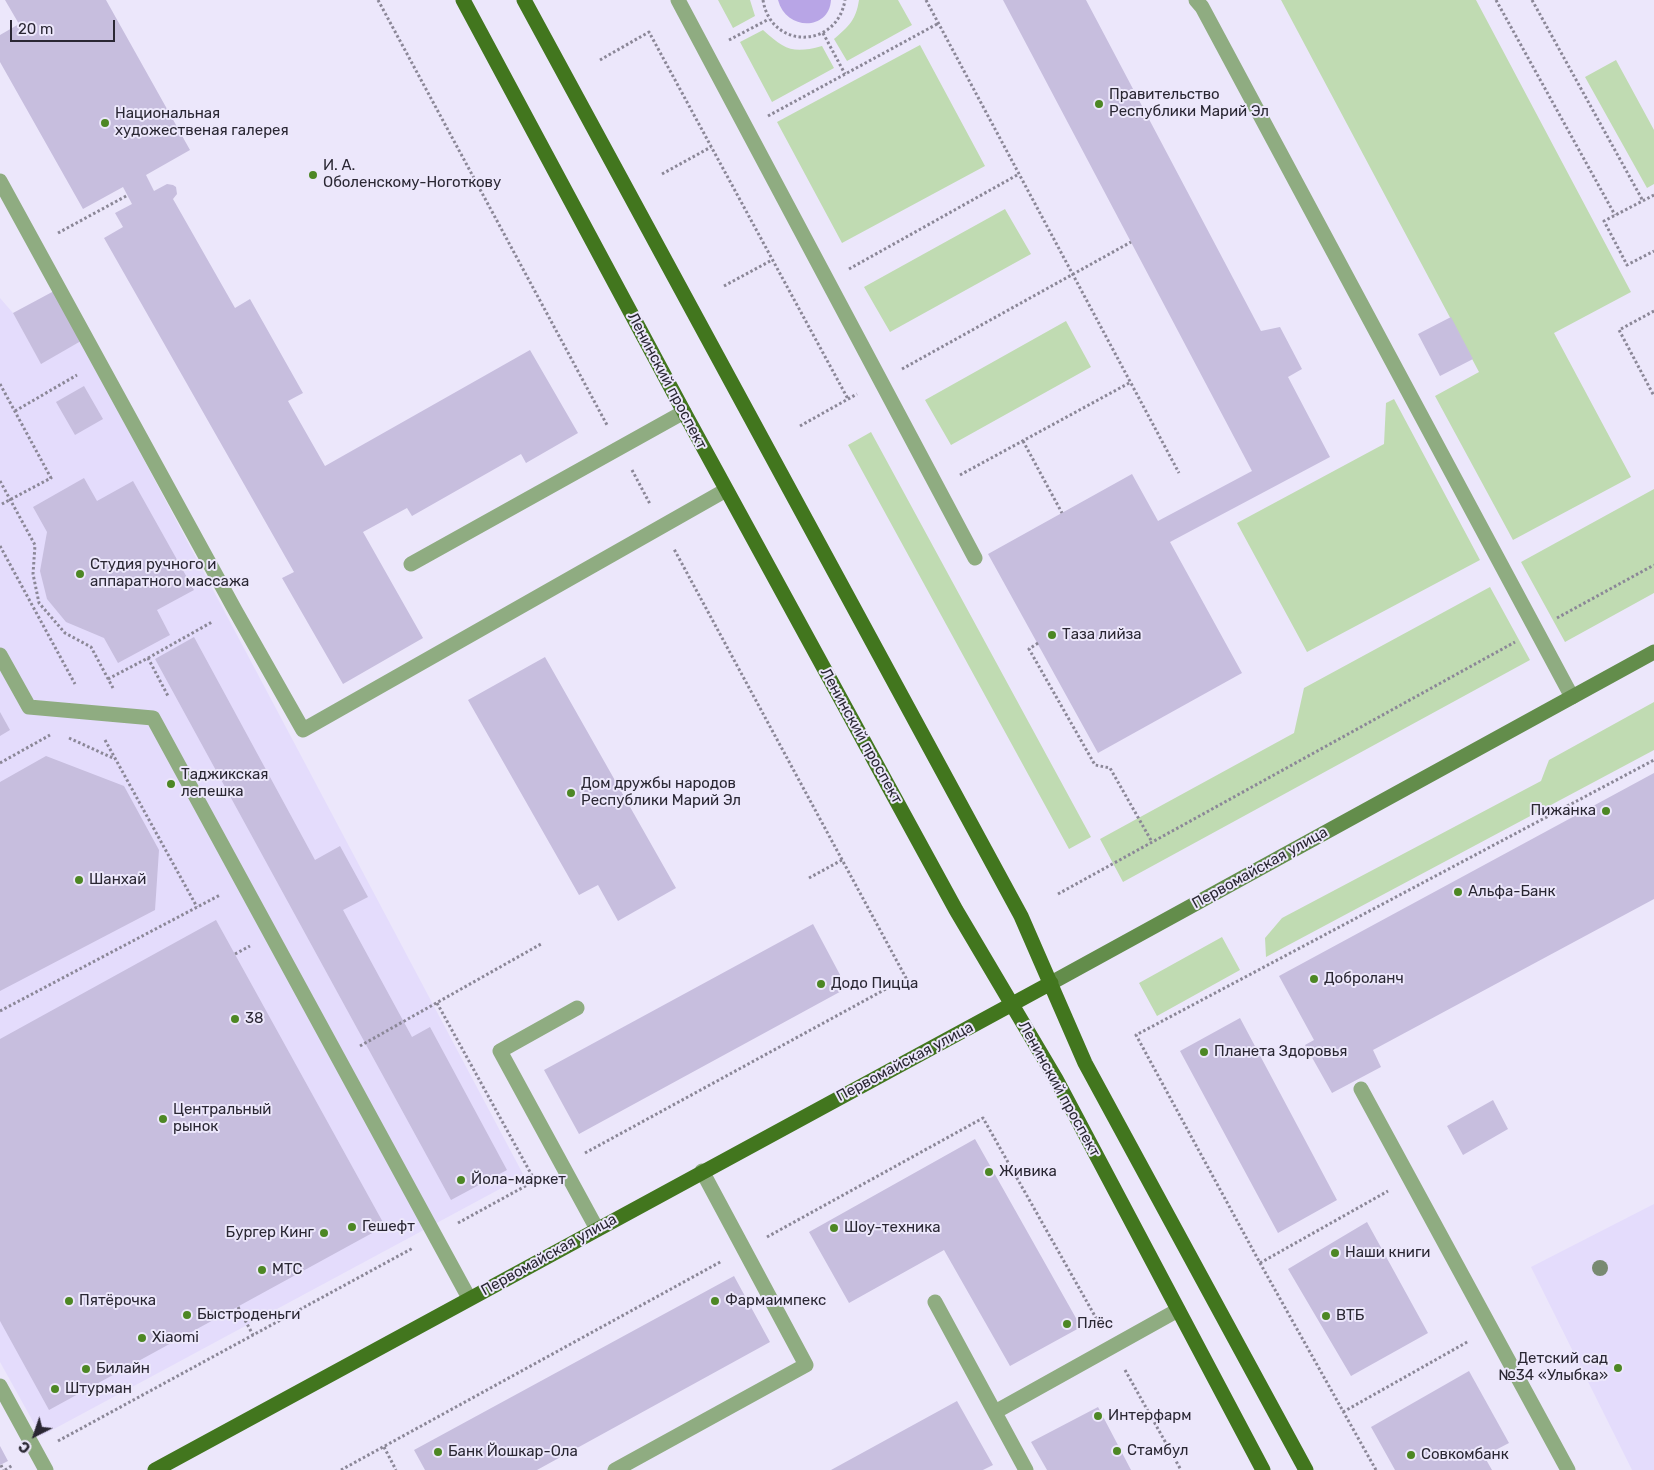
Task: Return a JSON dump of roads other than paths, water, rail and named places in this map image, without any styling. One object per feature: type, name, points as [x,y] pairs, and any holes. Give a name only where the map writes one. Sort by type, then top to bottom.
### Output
[{"type":"main road","name":"Ленинский проспект","points":[[463,0],[726,490],[951,901],[1056,1079],[1263,1470]]},
{"type":"main road","points":[[524,0],[1021,916],[1085,1063],[1306,1470]]},
{"type":"main road","name":"Первомайская улица","points":[[155,1470],[597,1228],[1011,1005],[1654,652]]},
{"type":"lane","points":[[678,0],[975,558]]},
{"type":"lane","points":[[1196,0],[1202,7],[1572,697]]},
{"type":"lane","points":[[0,181],[235,610],[303,730],[726,490]]},
{"type":"lane","points":[[411,564],[684,412]]},
{"type":"lane","points":[[0,655],[29,708],[153,718],[470,1298]]},
{"type":"lane","points":[[577,1008],[500,1051],[597,1228]]},
{"type":"lane","points":[[1361,1089],[1568,1470]]},
{"type":"lane","points":[[615,1470],[806,1365],[702,1171]]},
{"type":"lane","points":[[935,1302],[1026,1470]]},
{"type":"lane","points":[[995,1412],[1178,1310]]},
{"type":"lane","points":[[0,1386],[46,1470]]},
{"type":"place","name":"Правительство Республики Марий Эл","points":[[1099,104]]},
{"type":"place","name":"Национальная художественая галерея","points":[[105,123]]},
{"type":"place","name":"И. А. Оболенскому-Ноготкову","points":[[313,175]]},
{"type":"place","name":"Студия ручного и аппаратного массажа","points":[[80,574]]},
{"type":"place","name":"Таза лийза","points":[[1052,635]]},
{"type":"place","name":"Таджикская лепешка","points":[[171,784]]},
{"type":"place","name":"Дом дружбы народов Республики Марий Эл","points":[[571,793]]},
{"type":"place","name":"Пижанка","points":[[1606,811]]},
{"type":"place","name":"Шанхай","points":[[79,880]]},
{"type":"place","name":"Альфа-Банк","points":[[1458,892]]},
{"type":"place","name":"Доброланч","points":[[1314,979]]},
{"type":"place","name":"Додо Пицца","points":[[821,984]]},
{"type":"place","name":"38","points":[[235,1019]]},
{"type":"place","name":"Планета Здоровья","points":[[1204,1052]]},
{"type":"place","name":"Центральный рынок","points":[[163,1119]]},
{"type":"place","name":"Живика","points":[[989,1172]]},
{"type":"place","name":"Йола-маркет","points":[[461,1180]]},
{"type":"place","name":"Гешефт","points":[[352,1227]]},
{"type":"place","name":"Шоу-техника","points":[[834,1228]]},
{"type":"place","name":"Бургер Кинг","points":[[324,1233]]},
{"type":"place","name":"Наши книги","points":[[1335,1253]]},
{"type":"place","name":"МТС","points":[[262,1270]]},
{"type":"place","name":"Пятёрочка","points":[[69,1301]]},
{"type":"place","name":"Фармаимпекс","points":[[715,1301]]},
{"type":"place","name":"Быстроденьги","points":[[187,1315]]},
{"type":"place","name":"ВТБ","points":[[1326,1316]]},
{"type":"place","name":"Плёс","points":[[1067,1324]]},
{"type":"place","name":"Xiaomi","points":[[142,1338]]},
{"type":"place","name":"Детский сад №34 «Улыбка»","points":[[1618,1368]]},
{"type":"place","name":"Билайн","points":[[86,1369]]},
{"type":"place","name":"Штурман","points":[[55,1389]]},
{"type":"place","name":"Интерфарм","points":[[1098,1416]]},
{"type":"place","name":"Стамбул","points":[[1117,1451]]},
{"type":"place","name":"Банк Йошкар-Ола","points":[[438,1452]]},
{"type":"place","name":"Совкомбанк","points":[[1411,1455]]}]
